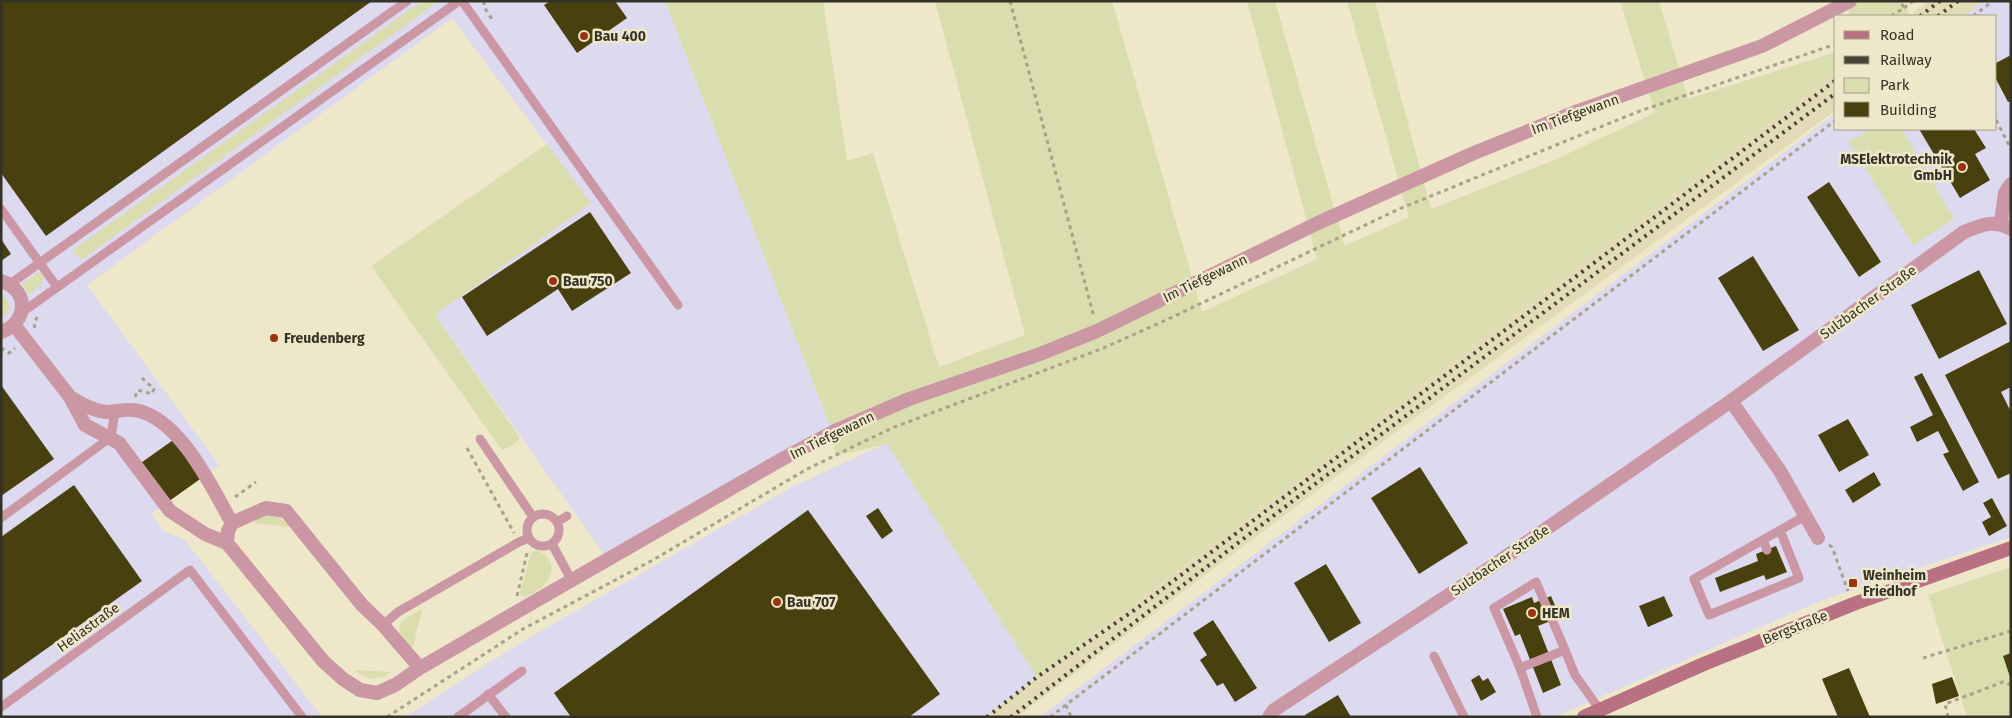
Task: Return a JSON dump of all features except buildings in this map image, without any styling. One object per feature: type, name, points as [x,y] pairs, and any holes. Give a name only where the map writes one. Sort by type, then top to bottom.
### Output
[{"type":"main road","name":"Bergstraße","points":[[1584,717],[1706,663],[1847,606],[2011,548]]},
{"type":"street","name":"Im Tiefgewann","points":[[227,543],[323,661],[342,679],[360,690],[377,693],[395,685],[420,668],[513,614],[784,458],[835,431],[909,399],[1040,354],[1097,331],[1320,222],[1474,153],[1569,115],[1762,46],[1850,1]]},
{"type":"street","points":[[2006,226],[2005,193],[2011,184]]},
{"type":"street","name":"Sulzbacher Straße","points":[[1269,717],[1274,710],[1491,567],[1731,401],[1964,232],[1985,224],[2006,226]]},
{"type":"street","points":[[1,332],[14,326],[21,313],[20,297],[5,283]]},
{"type":"street","points":[[14,326],[70,397],[85,424],[110,437],[127,453],[170,511],[205,534],[227,543],[228,531],[232,523],[266,508],[286,511],[362,606],[383,625],[420,668]]},
{"type":"street","points":[[70,397],[90,408],[106,412],[137,410],[146,413],[169,427],[204,475],[232,523]]},
{"type":"street","points":[[1731,401],[1780,471],[1818,538]]},
{"type":"lane","points":[[5,283],[40,262],[407,1]]},
{"type":"lane","points":[[21,313],[460,1],[678,305]]},
{"type":"lane","points":[[1,209],[57,287]]},
{"type":"lane","points":[[1,518],[110,437],[115,411]]},
{"type":"lane","points":[[480,438],[533,518]]},
{"type":"lane","points":[[546,514],[557,522],[559,534],[552,544],[540,546],[530,538],[527,531],[533,518],[546,514]]},
{"type":"lane","points":[[557,522],[568,516]]},
{"type":"lane","points":[[1780,530],[1799,578],[1710,615],[1694,579],[1780,530],[1806,516]]},
{"type":"lane","points":[[383,625],[398,612],[519,542],[530,538]]},
{"type":"lane","points":[[1763,540],[1767,550]]},
{"type":"lane","points":[[552,544],[572,581]]},
{"type":"lane","name":"Heliastraße","points":[[1,706],[190,570],[302,717]]},
{"type":"lane","points":[[1777,576],[1780,586]]},
{"type":"lane","points":[[1537,717],[1520,668],[1494,608],[1536,582],[1575,675],[1600,710]]},
{"type":"lane","points":[[1520,668],[1565,650]]},
{"type":"lane","points":[[1434,656],[1464,717]]},
{"type":"lane","points":[[458,717],[522,671]]},
{"type":"lane","points":[[488,694],[506,717]]},
{"type":"path","points":[[1010,1],[1101,349]]},
{"type":"path","points":[[1900,1],[1904,8]]},
{"type":"path","points":[[1893,15],[1913,1]]},
{"type":"path","points":[[1974,15],[1993,1]]},
{"type":"path","points":[[387,717],[523,629],[653,560],[807,469],[892,428],[1101,349],[1399,209],[1637,112],[1834,45]]},
{"type":"path","points":[[1050,717],[1834,122]]},
{"type":"path","points":[[1997,122],[2011,149]]},
{"type":"path","points":[[1,348],[8,353],[26,341]]},
{"type":"path","points":[[130,398],[134,398],[138,390],[152,394],[154,389],[140,378]]},
{"type":"path","points":[[466,448],[526,554],[513,614]]},
{"type":"path","points":[[235,497],[256,482]]},
{"type":"path","points":[[1818,538],[1832,547],[1848,591],[1856,589]]},
{"type":"path","points":[[1923,658],[2011,631]]},
{"type":"path","points":[[1948,717],[1945,704],[2003,682],[2011,685]]},
{"type":"path","points":[[1066,706],[1071,717]]},
{"type":"shaded area","points":[[1,1],[665,1],[834,436],[608,560],[435,315],[591,203],[452,18],[87,285],[219,465],[151,514],[164,532],[184,539],[322,717],[1,717]]},
{"type":"shaded area","points":[[1929,1],[1983,1],[1964,15],[1910,15]]},
{"type":"shaded area","points":[[1983,1],[2011,1],[2011,537],[1820,601],[1555,717],[1040,717],[1834,115],[1834,130],[1997,130],[1997,15],[1964,15]]},
{"type":"shaded area","points":[[1834,73],[1834,111],[1370,451],[1017,717],[985,717],[1645,214]]},
{"type":"shaded area","points":[[887,443],[1037,677],[985,717],[405,717],[520,643],[792,487]]},
{"type":"green space","points":[[422,1],[433,1],[435,4],[81,260],[73,250]]},
{"type":"green space","points":[[665,1],[823,1],[847,161],[873,153],[939,367],[1025,335],[935,1],[1112,1],[1202,312],[1317,259],[1247,1],[1275,1],[1345,246],[1409,217],[1347,1],[1375,1],[1431,209],[1552,161],[1655,113],[1620,1],[1659,1],[1688,99],[1834,53],[1834,73],[1645,214],[1037,677],[887,444],[835,456],[834,436]]},
{"type":"green space","points":[[1845,1],[1902,1],[1910,15],[1850,15]]},
{"type":"green space","points":[[1869,130],[1903,130],[1954,219],[1913,245],[1849,142]]},
{"type":"green space","points":[[547,144],[591,203],[435,315],[520,438],[512,446],[502,450],[371,266]]},
{"type":"green space","points":[[39,272],[44,275],[42,283],[29,295],[22,284]]},
{"type":"green space","points":[[1,295],[9,303],[9,309],[1,317]]},
{"type":"green space","points":[[268,515],[278,516],[289,525],[287,527],[253,523],[260,517]]},
{"type":"green space","points":[[536,550],[545,555],[552,569],[550,576],[539,589],[523,597],[520,593],[531,553]]},
{"type":"green space","points":[[2011,567],[2011,717],[1967,717],[1928,595]]},
{"type":"green space","points":[[422,609],[414,644],[411,648],[401,634],[400,625],[407,617]]},
{"type":"green space","points":[[354,671],[390,672],[386,676],[369,679]]},
{"type":"railway","points":[[1921,15],[1940,1]]},
{"type":"railway","points":[[1939,15],[1958,1]]},
{"type":"railway","points":[[987,717],[1037,677],[1136,609],[1834,82]]},
{"type":"railway","points":[[1011,717],[1311,487],[1834,95]]},
{"type":"place","name":"Bau 400","points":[[584,36]]},
{"type":"place","name":"MSElektrotechnik GmbH","points":[[1962,167]]},
{"type":"place","name":"Bau 750","points":[[553,281]]},
{"type":"place","name":"Freudenberg","points":[[274,338]]},
{"type":"place","name":"Weinheim Friedhof","points":[[1853,583]]},
{"type":"place","name":"Bau 707","points":[[777,602]]},
{"type":"place","name":"HEM","points":[[1532,613]]}]
